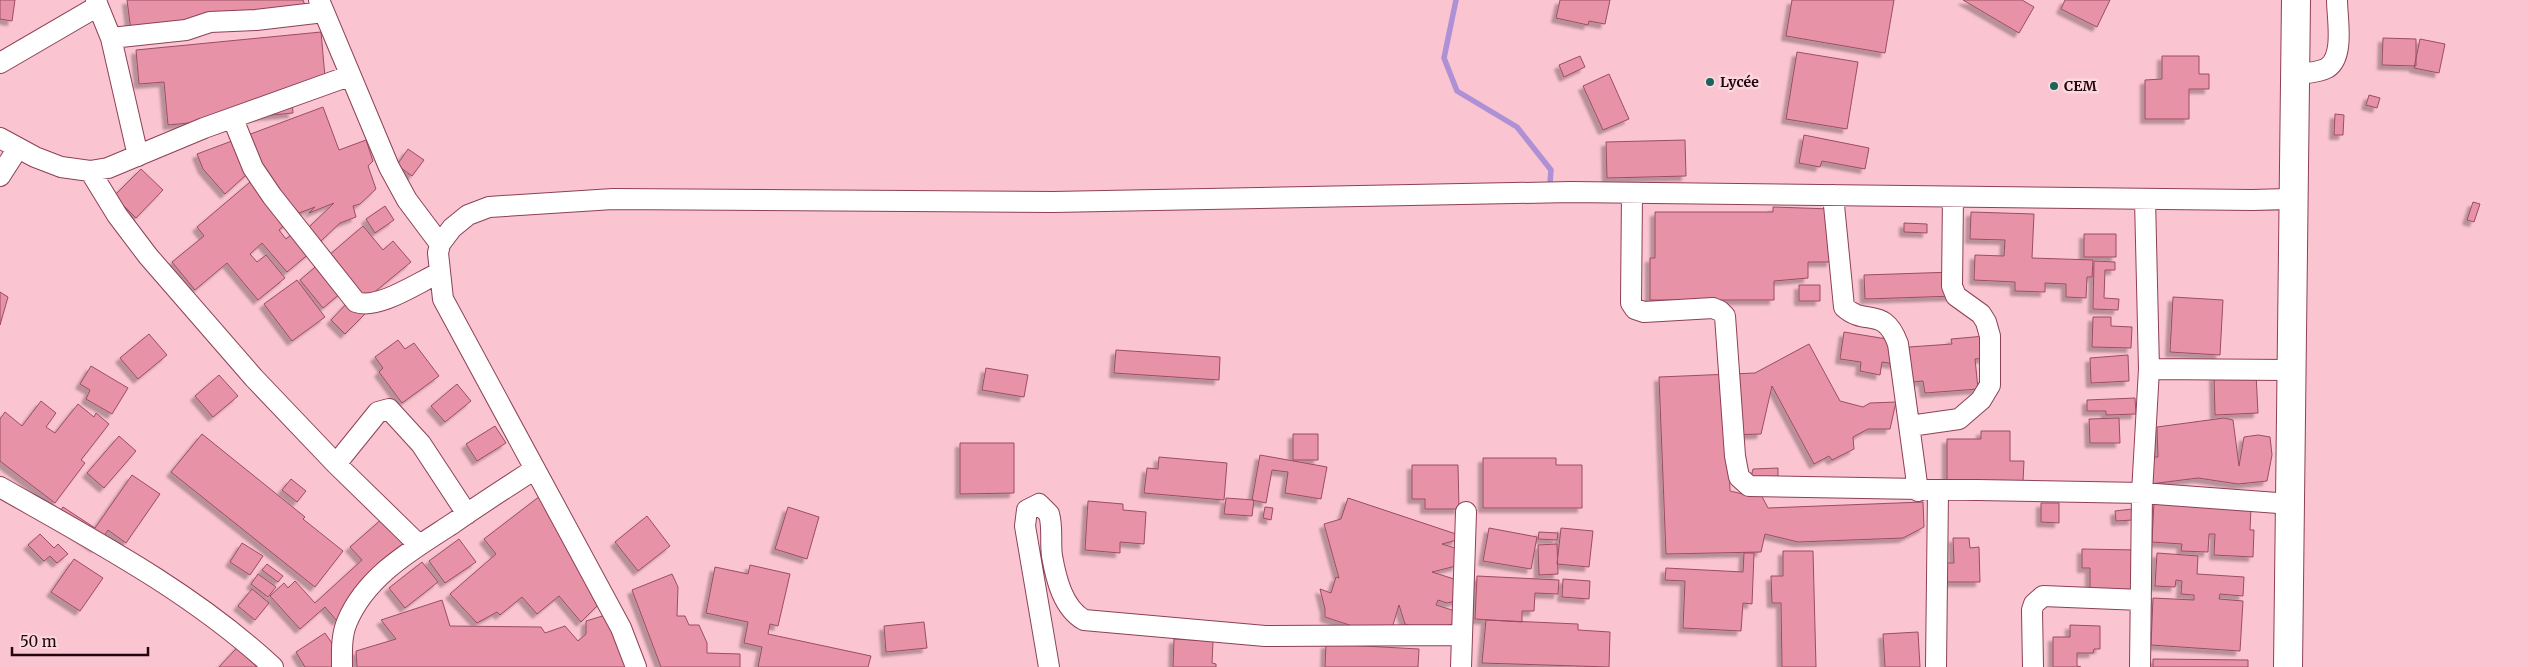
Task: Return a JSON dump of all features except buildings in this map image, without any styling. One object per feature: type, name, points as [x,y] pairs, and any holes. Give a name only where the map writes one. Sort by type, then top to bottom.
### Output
[{"type":"street","points":[[2288,667],[2292,504],[2291,370],[2296,0]]},
{"type":"street","points":[[2296,74],[2319,71],[2328,67],[2334,59],[2337,50],[2337,0]]},
{"type":"street","points":[[0,63],[97,3],[111,38],[138,156]]},
{"type":"street","points":[[111,38],[186,30],[210,22],[256,20],[322,6],[349,76],[389,167],[407,200],[440,244]]},
{"type":"street","points":[[0,138],[35,157],[61,167],[90,171],[108,168],[204,128],[349,76]]},
{"type":"street","points":[[233,119],[253,168],[272,196],[356,302],[364,305],[379,302],[439,273]]},
{"type":"street","points":[[0,176],[18,148]]},
{"type":"street","points":[[90,171],[117,216],[148,256],[254,378],[336,464],[419,545]]},
{"type":"street","points":[[636,667],[621,628],[443,299],[439,273],[438,253],[440,244],[452,228],[468,215],[490,207],[613,199],[1053,202],[1632,193],[2293,199]]},
{"type":"street","points":[[1632,193],[1631,303],[1635,308],[1644,312],[1713,308],[1725,316],[1735,456],[1739,477],[1744,483],[1755,487],[2142,493],[2292,504]]},
{"type":"street","points":[[1833,195],[1842,301],[1849,312],[1883,320],[1893,330],[1898,344],[1918,491]]},
{"type":"street","points":[[1910,426],[1958,418],[1981,400],[1990,385],[1990,336],[1986,322],[1981,314],[1956,296],[1952,286],[1953,197]]},
{"type":"street","points":[[2140,667],[2142,493],[2149,370],[2145,199]]},
{"type":"street","points":[[2149,370],[2291,370]]},
{"type":"street","points":[[336,464],[378,412],[389,409],[421,444],[467,514]]},
{"type":"street","points":[[342,667],[343,636],[354,608],[391,564],[534,469]]},
{"type":"street","points":[[0,487],[156,577],[237,634],[273,667]]},
{"type":"street","points":[[1936,667],[1938,491]]},
{"type":"street","points":[[1049,667],[1025,526],[1027,510],[1039,504],[1049,514],[1052,556],[1066,602],[1070,610],[1084,620],[1265,636],[1462,635]]},
{"type":"street","points":[[1461,667],[1466,512]]},
{"type":"street","points":[[2033,667],[2032,610],[2034,604],[2043,596],[2141,600]]},
{"type":"waterway","points":[[1456,0],[1444,58],[1457,91],[1517,127],[1551,170],[1550,183]]},
{"type":"place","name":"Lycée","points":[[1710,82]]},
{"type":"place","name":"CEM","points":[[2054,86]]}]
